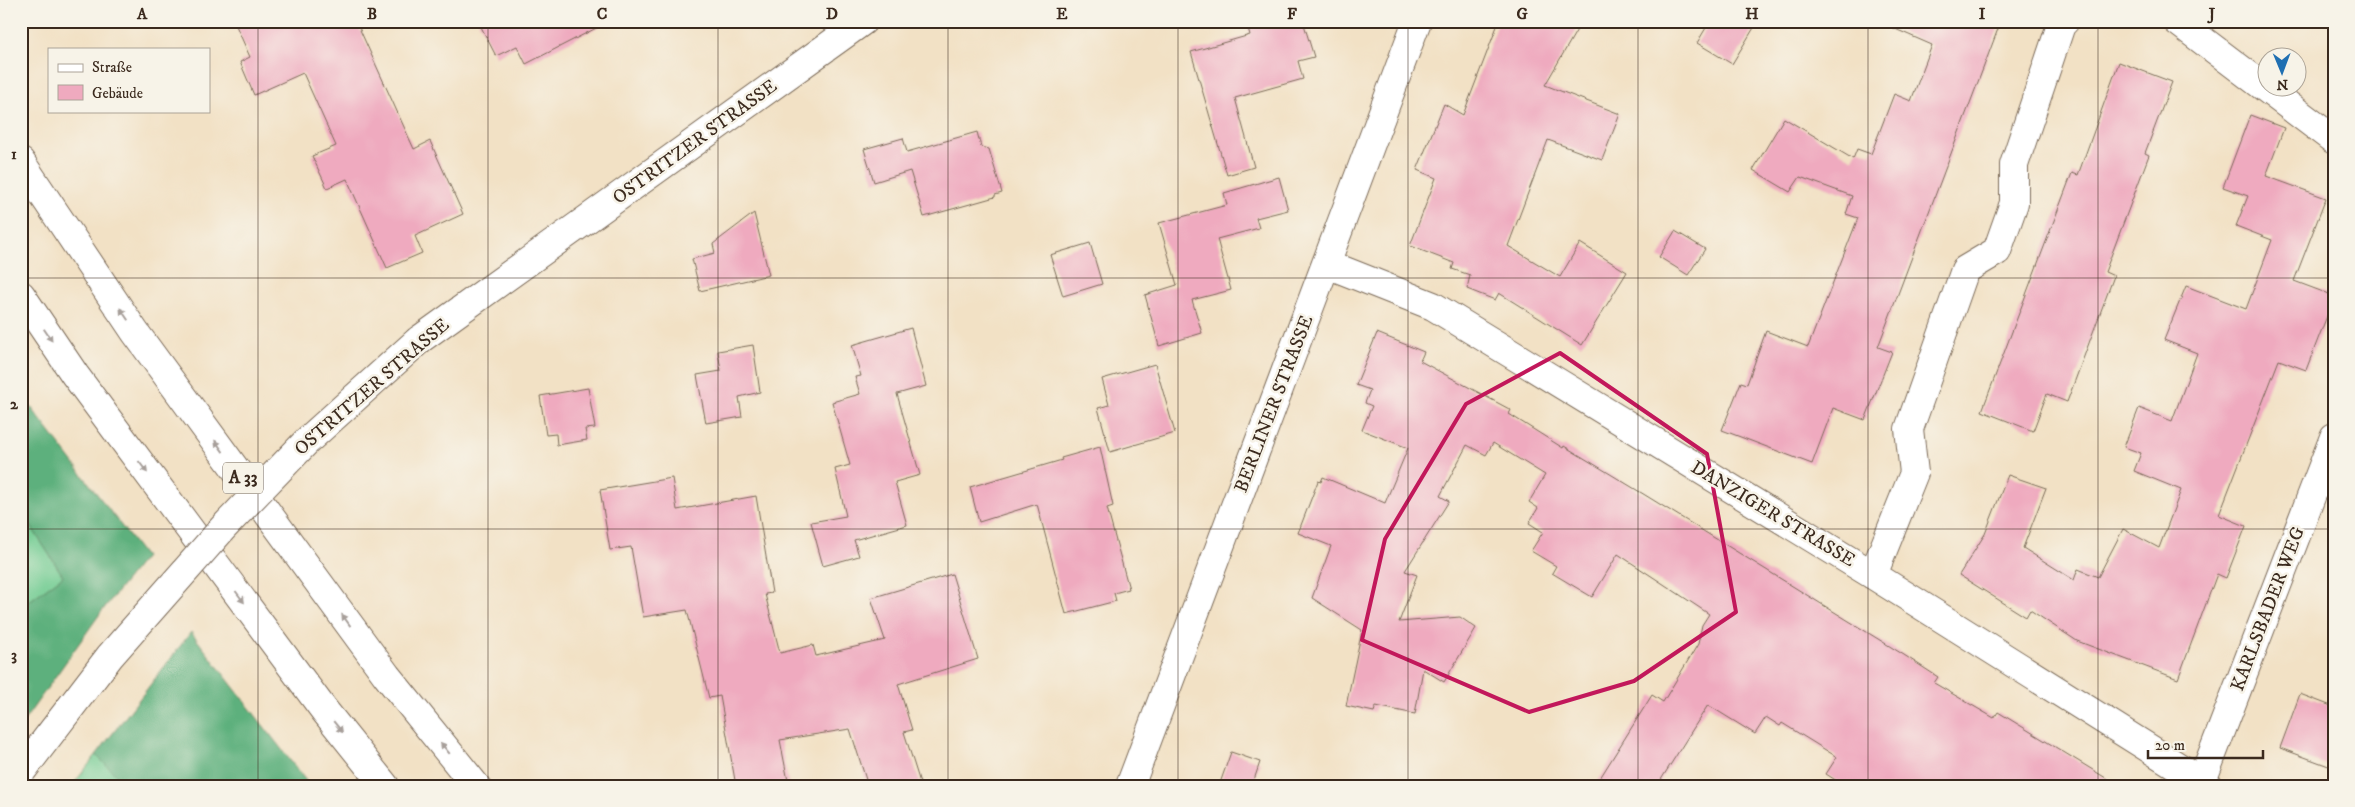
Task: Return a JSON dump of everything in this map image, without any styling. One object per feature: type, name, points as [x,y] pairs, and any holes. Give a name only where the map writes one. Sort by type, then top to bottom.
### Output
[{"type":"main road","name":"OSTRITZER STRASSE","points":[[21,772],[110,656],[223,528],[307,441],[419,340],[863,21]]},
{"type":"main road","name":"BERLINER STRASSE","points":[[1130,786],[1417,21]]},
{"type":"main road","points":[[1873,576],[1914,473],[1909,430],[1965,270],[1997,251],[2014,203],[2014,165],[2061,25],[2065,21]]},
{"type":"main road","points":[[2177,21],[2334,140]]},
{"type":"main road","name":"A 33","points":[[21,162],[165,372],[387,676],[476,786]]},
{"type":"main road","name":"DANZIGER STRASSE","points":[[1327,264],[1433,306],[1873,576],[2206,784]]},
{"type":"main road","points":[[21,294],[81,383],[324,710],[385,786]]},
{"type":"main road","name":"KARLSBADER WEG","points":[[2206,784],[2334,437]]},
{"type":"highlighted area","points":[[1560,353],[1707,454],[1736,612],[1634,681],[1529,712],[1362,640],[1385,539],[1466,404]]},
{"type":"green space","points":[[21,394],[145,557],[102,611],[21,725],[21,607],[63,576],[21,511]]},
{"type":"green space","points":[[21,511],[64,576],[21,607]]},
{"type":"green space","points":[[191,632],[310,786],[127,786],[96,755]]},
{"type":"green space","points":[[96,755],[127,786],[72,786]]},
{"type":"building","points":[[234,21],[356,21],[414,149],[430,141],[463,214],[415,236],[422,253],[387,268],[347,179],[327,188],[312,156],[336,146],[303,73],[254,95],[240,62],[250,57]]},
{"type":"building","points":[[478,21],[610,21],[526,64],[517,46],[496,56]]},
{"type":"building","points":[[1246,21],[1303,21],[1314,57],[1298,61],[1303,79],[1235,98],[1254,167],[1227,175],[1191,52],[1250,35]]},
{"type":"building","points":[[1499,21],[1582,21],[1545,85],[1620,114],[1602,160],[1548,140],[1508,246],[1560,277],[1580,243],[1627,272],[1582,345],[1499,293],[1495,300],[1467,289],[1470,275],[1452,269],[1454,263],[1410,246],[1436,178],[1417,170],[1444,104],[1463,115]]},
{"type":"building","points":[[1710,21],[1758,21],[1732,64],[1697,43]]},
{"type":"building","points":[[1877,21],[2001,21],[1878,347],[1892,352],[1865,420],[1833,408],[1812,464],[1722,430],[1741,382],[1747,384],[1766,331],[1808,347],[1858,218],[1846,214],[1852,196],[1800,177],[1790,192],[1753,170],[1784,118],[1853,159],[1857,149],[1871,154],[1894,94],[1911,101],[1932,45]]},
{"type":"building","points":[[2119,62],[2172,82],[2145,153],[2149,155],[2105,272],[2114,276],[2067,402],[2047,394],[2033,431],[1982,411],[2072,173],[2078,175]]},
{"type":"building","points":[[2250,115],[2284,128],[2266,176],[2326,198],[2294,281],[2334,296],[2334,298],[2306,370],[2279,360],[2219,515],[2246,526],[2226,578],[2217,574],[2178,679],[2077,641],[2030,610],[2026,617],[1959,575],[1985,534],[2008,475],[2046,488],[2023,548],[2074,580],[2078,569],[2098,577],[2123,529],[2159,548],[2181,490],[2134,471],[2141,453],[2124,447],[2139,408],[2172,421],[2197,353],[2164,340],[2186,286],[2246,309],[2272,240],[2236,226],[2248,196],[2223,187]]},
{"type":"building","points":[[977,132],[981,147],[989,149],[1002,193],[995,195],[995,197],[924,217],[910,171],[874,182],[864,149],[903,138],[907,152]]},
{"type":"building","points":[[1279,177],[1288,210],[1256,218],[1259,228],[1217,239],[1231,290],[1192,300],[1202,333],[1159,346],[1145,295],[1177,285],[1159,223],[1227,205],[1224,193]]},
{"type":"building","points":[[754,213],[769,275],[700,291],[692,259],[715,253],[713,244]]},
{"type":"building","points":[[1675,231],[1705,249],[1688,275],[1659,257]]},
{"type":"building","points":[[1090,243],[1102,284],[1063,296],[1050,255]]},
{"type":"building","points":[[911,328],[926,386],[897,394],[920,475],[895,482],[907,525],[854,540],[859,556],[823,566],[811,522],[846,516],[835,469],[850,465],[832,402],[860,394],[855,377],[861,376],[852,345]]},
{"type":"building","points":[[1377,333],[1424,352],[1420,361],[1511,410],[1509,414],[1563,448],[1564,446],[1645,495],[1904,655],[1938,677],[1934,683],[1994,718],[1998,712],[2119,786],[1845,786],[1826,774],[1837,757],[1782,723],[1780,726],[1766,717],[1755,734],[1708,705],[1657,786],[1595,786],[1652,695],[1663,702],[1698,644],[1702,625],[1709,614],[1618,554],[1592,597],[1552,573],[1556,566],[1531,551],[1543,532],[1529,523],[1538,508],[1529,502],[1545,475],[1493,443],[1486,455],[1467,445],[1440,496],[1449,501],[1405,571],[1417,575],[1399,622],[1460,617],[1476,628],[1444,682],[1423,669],[1415,714],[1376,706],[1374,712],[1346,706],[1362,630],[1312,598],[1331,546],[1298,533],[1318,481],[1321,482],[1323,477],[1385,503],[1408,448],[1362,430],[1372,406],[1365,403],[1370,390],[1356,385]]},
{"type":"building","points":[[753,345],[760,392],[739,397],[742,417],[706,423],[697,375],[721,371],[718,351]]},
{"type":"building","points":[[1155,364],[1175,433],[1110,452],[1098,408],[1109,405],[1102,379]]},
{"type":"building","points":[[588,388],[595,428],[585,429],[587,440],[557,445],[556,434],[546,435],[540,396]]},
{"type":"building","points":[[1100,447],[1113,506],[1107,508],[1129,589],[1114,593],[1116,601],[1066,614],[1037,504],[979,522],[970,487]]},
{"type":"building","points":[[672,478],[677,510],[756,496],[772,593],[765,594],[780,653],[813,645],[816,656],[885,640],[871,598],[952,574],[978,659],[898,684],[912,730],[904,732],[921,786],[868,786],[850,729],[780,740],[789,786],[736,786],[720,696],[709,698],[687,610],[643,617],[631,547],[610,550],[600,490]]},
{"type":"building","points":[[2300,694],[2334,707],[2334,768],[2280,748]]},
{"type":"building","points":[[1231,752],[1260,762],[1252,786],[1219,786]]}]
